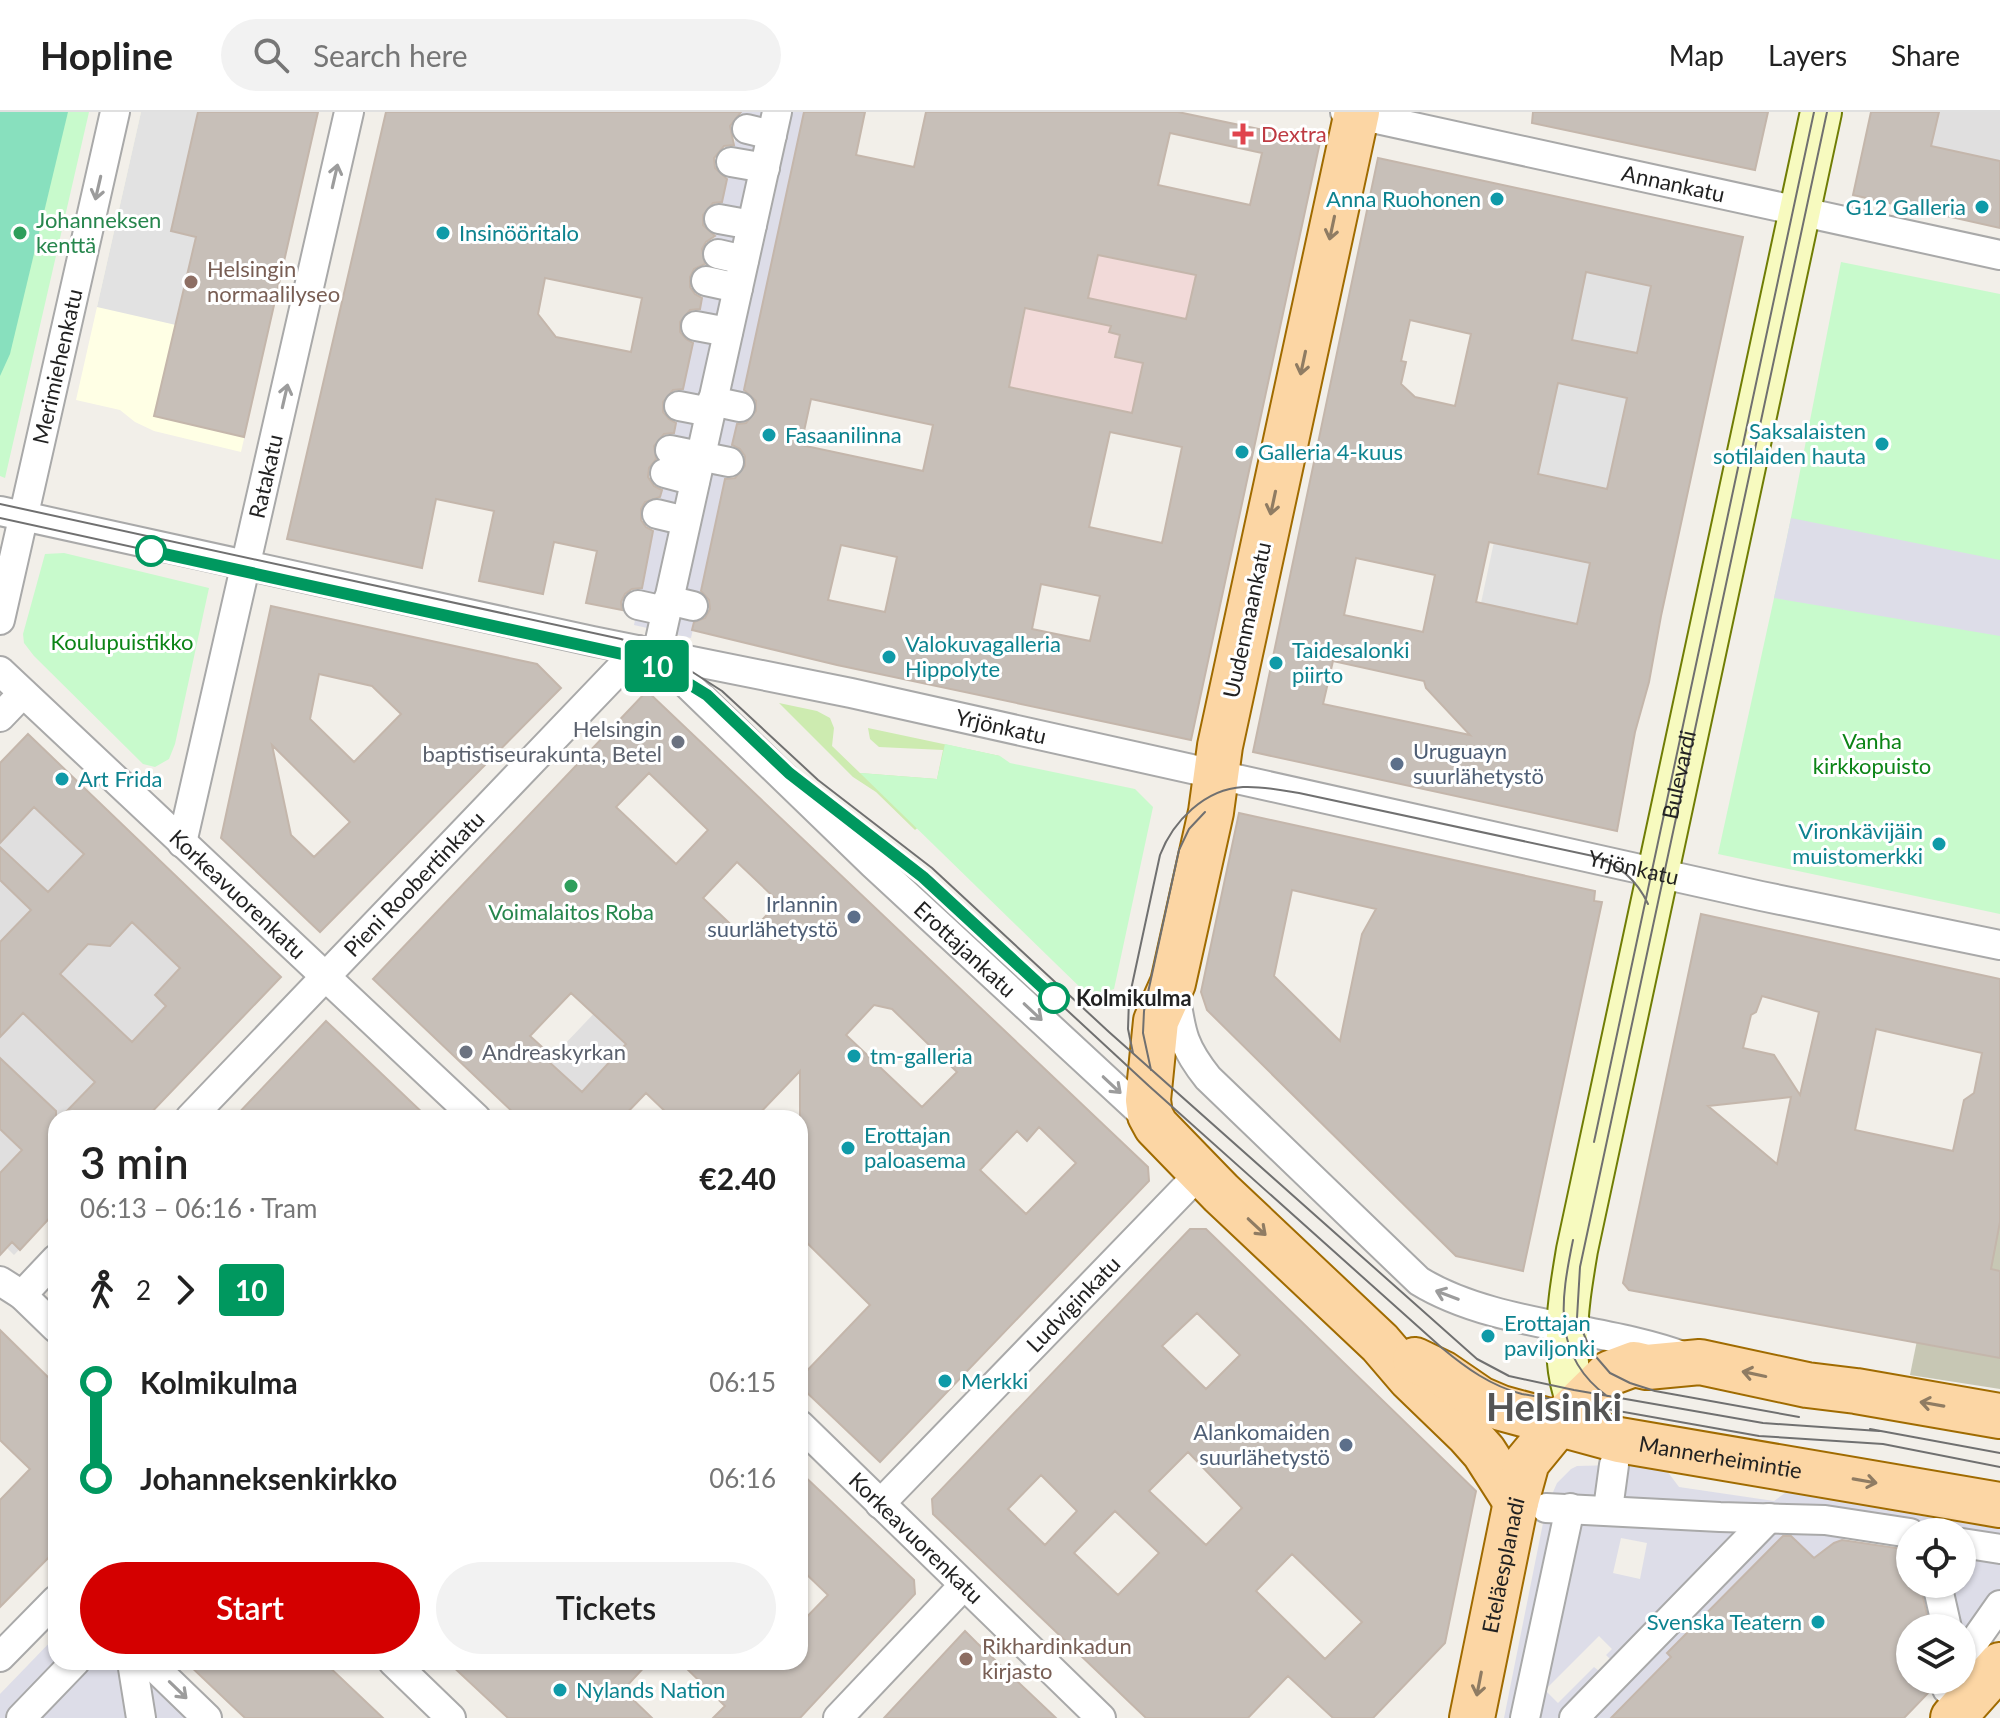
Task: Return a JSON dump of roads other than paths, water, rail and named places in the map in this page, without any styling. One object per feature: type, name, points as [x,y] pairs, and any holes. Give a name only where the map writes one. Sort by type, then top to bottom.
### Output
[{"type":"main road","name":"Uudenmaankatu","points":[[1156,1126],[1150,1115],[1148,1100],[1156,1021],[1173,983],[1208,827],[1214,774],[1353,113]]},
{"type":"main road","name":"Erottajankatu","points":[[1156,1126],[1380,1343],[1410,1378],[1484,1452],[1544,1506]]},
{"type":"main road","name":"Erottajankatu","points":[[1380,1343],[1442,1373],[1480,1399],[1519,1414],[1586,1431]]},
{"type":"main road","points":[[1586,1431],[1599,1381],[1621,1367],[1634,1364],[1647,1367],[1700,1362],[1807,1385],[2000,1416]]},
{"type":"main road","name":"Mannerheimintie","points":[[1586,1431],[1619,1440],[2000,1505]]},
{"type":"main road","name":"Eteläesplanadi","points":[[1472,1718],[1544,1506],[1527,1462],[1586,1431]]},
{"type":"street","name":"Merimiehenkatu","points":[[0,620],[13,514],[115,112]]},
{"type":"street","name":"Ratakatu","points":[[182,843],[349,112]]},
{"type":"street","name":"Bulevardi","points":[[1586,1431],[1566,1328],[1577,1250],[1821,112]]},
{"type":"street","name":"Annankatu","points":[[1353,113],[2000,255]]},
{"type":"street","points":[[660,623],[667,560],[694,484],[709,393],[713,330],[738,288],[732,243],[755,156]]},
{"type":"street","points":[[706,281],[738,288]]},
{"type":"street","points":[[679,406],[709,393],[740,407]]},
{"type":"street","points":[[664,478],[694,484],[729,462]]},
{"type":"street","points":[[664,478],[694,484]]},
{"type":"street","points":[[664,478],[694,484]]},
{"type":"street","name":"Yrjönkatu","points":[[13,514],[247,565],[660,623],[851,693],[2000,945]]},
{"type":"street","name":"Pieni Roobertinkatu","points":[[198,1110],[660,623]]},
{"type":"street","name":"Erottajankatu","points":[[660,623],[885,875],[1156,1126]]},
{"type":"street","name":"Korkeavuorenkatu","points":[[0,671],[467,1110]]},
{"type":"street","points":[[0,717],[23,693]]},
{"type":"street","points":[[1173,983],[1182,1039],[1208,1078],[1419,1281],[1439,1293],[1471,1304],[1566,1328],[1650,1344],[1700,1362]]},
{"type":"street","name":"Ludviginkatu","points":[[880,1504],[1201,1172]]},
{"type":"street","points":[[48,1264],[11,1288],[48,1321]]},
{"type":"street","points":[[1586,1431],[1608,1509]]},
{"type":"street","name":"Korkeavuorenkatu","points":[[808,1433],[1101,1718]]},
{"type":"street","points":[[1525,1718],[1544,1506],[1825,1520],[1896,1531]]},
{"type":"street","points":[[1574,1718],[1769,1518]]},
{"type":"street","points":[[1976,1545],[2000,1549]]},
{"type":"street","points":[[838,1718],[964,1585]]},
{"type":"street","points":[[1976,1654],[2000,1605]]},
{"type":"street","points":[[0,1657],[48,1608]]},
{"type":"street","points":[[21,1718],[67,1670]]},
{"type":"street","points":[[133,1670],[141,1718]]},
{"type":"street","points":[[157,1670],[207,1718]]},
{"type":"street","points":[[401,1670],[451,1718]]},
{"type":"tram line","points":[[1594,1142],[1814,112]]},
{"type":"tram line","points":[[1799,1417],[1655,1391],[1630,1383],[1610,1373],[1591,1351],[1577,1318],[1580,1267],[1827,112]]},
{"type":"tram line","points":[[0,504],[621,639],[669,657],[722,691],[818,780],[932,868],[1109,1032],[1477,1359],[1509,1376],[1574,1390],[1763,1423],[1879,1431]]},
{"type":"tram line","points":[[0,518],[631,656],[668,671],[707,695],[789,773],[923,877],[1149,1086],[1442,1348],[1479,1376],[1522,1394],[1759,1436],[1883,1444],[2000,1467]]},
{"type":"tram line","name":"10","points":[[151,551],[631,656],[656,665],[707,695],[789,773],[923,877],[1054,998]]},
{"type":"tram line","points":[[1133,1053],[1128,1029],[1129,999],[1160,855],[1173,830],[1192,809],[1203,800],[1229,789],[1257,787],[1299,793],[1593,856],[1626,874],[1648,904]]},
{"type":"tram line","points":[[1151,1070],[1143,1033],[1144,1011],[1179,850],[1189,829],[1205,812]]},
{"type":"tram line","points":[[1573,1240],[1564,1304],[1568,1344],[1576,1363],[1607,1396]]},
{"type":"tram line","points":[[1870,1429],[2000,1453]]},
{"type":"place","name":"Dextra","points":[[1243,134]]},
{"type":"place","name":"Anna Ruohonen","points":[[1497,199]]},
{"type":"place","name":"G12 Galleria","points":[[1982,207]]},
{"type":"place","name":"Johanneksen kenttä","points":[[20,233]]},
{"type":"place","name":"Insinööritalo","points":[[443,233]]},
{"type":"place","name":"Helsingin normaalilyseo","points":[[191,282]]},
{"type":"place","name":"Fasaanilinna","points":[[769,435]]},
{"type":"place","name":"Saksalaisten sotilaiden hauta","points":[[1882,444]]},
{"type":"place","name":"Galleria 4-kuus","points":[[1242,452]]},
{"type":"place","name":"Valokuvagalleria Hippolyte","points":[[889,657]]},
{"type":"place","name":"Taidesalonki piirto","points":[[1276,663]]},
{"type":"place","name":"Helsingin baptistiseurakunta, Betel","points":[[678,742]]},
{"type":"place","name":"Uruguayn suurlähetystö","points":[[1397,764]]},
{"type":"place","name":"Art Frida","points":[[62,779]]},
{"type":"place","name":"Vironkävijäin muistomerkki","points":[[1939,844]]},
{"type":"place","name":"Voimalaitos Roba","points":[[571,886]]},
{"type":"place","name":"Irlannin suurlähetystö","points":[[854,917]]},
{"type":"place","name":"Kolmikulma","points":[[1054,998]]},
{"type":"place","name":"Andreaskyrkan","points":[[466,1052]]},
{"type":"place","name":"tm-galleria","points":[[854,1056]]},
{"type":"place","name":"Erottajan paloasema","points":[[848,1148]]},
{"type":"place","name":"Erottajan paviljonki","points":[[1488,1336]]},
{"type":"place","name":"Merkki","points":[[945,1381]]},
{"type":"place","name":"Alankomaiden suurlähetystö","points":[[1346,1445]]},
{"type":"place","name":"Svenska Teatern","points":[[1818,1622]]},
{"type":"place","name":"Rikhardinkadun kirjasto","points":[[966,1659]]},
{"type":"place","name":"Nylands Nation","points":[[560,1690]]},
{"type":"district","name":"Helsinki","points":[[1554,1408]]},
{"type":"park label","name":"Koulupuistikko","points":[[122,642]]},
{"type":"park label","name":"Vanha kirkkopuisto","points":[[1872,754]]}]
